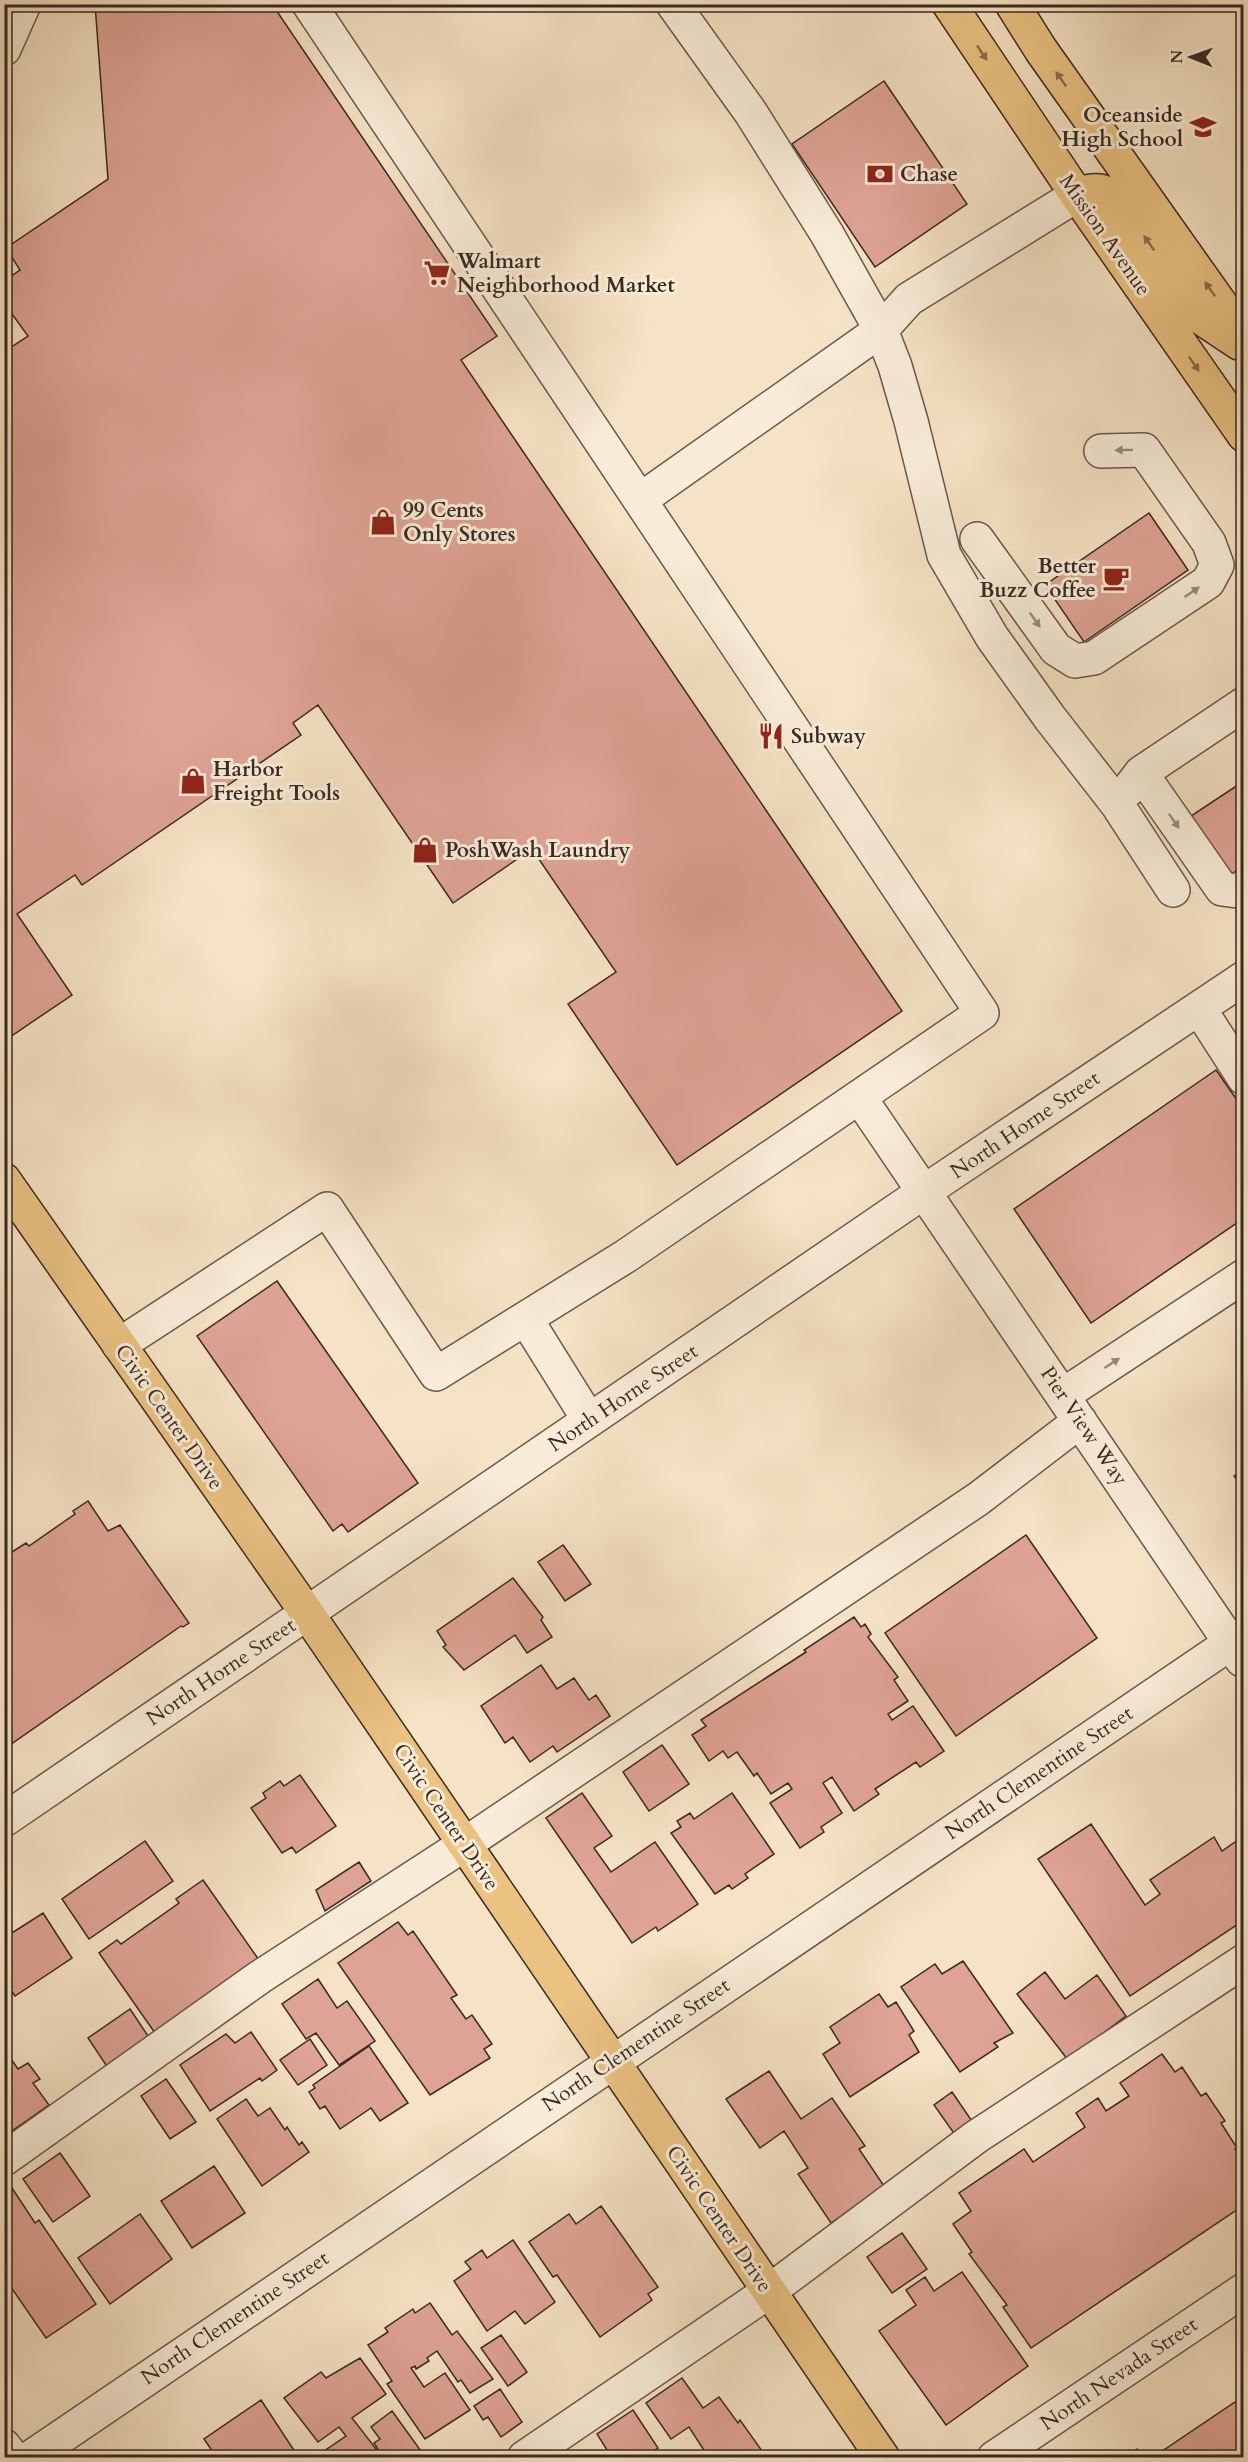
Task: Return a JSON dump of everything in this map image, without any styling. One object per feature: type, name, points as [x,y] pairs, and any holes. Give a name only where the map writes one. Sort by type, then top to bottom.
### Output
[{"type":"main road","name":"Mission Avenue","points":[[949,4],[1077,195],[1244,435]]},
{"type":"main road","points":[[1012,4],[1041,50],[1244,337]]},
{"type":"main road","points":[[1077,195],[1093,189],[1110,193],[1123,206],[1200,317],[1244,346]]},
{"type":"main road","name":"Civic Center Drive","points":[[4,1180],[307,1613],[768,2292],[883,2457]]},
{"type":"street","points":[[4,50],[24,4]]},
{"type":"street","points":[[119,1345],[327,1209],[436,1374],[626,1256],[982,1013],[309,4]]},
{"type":"street","points":[[673,4],[751,113],[827,234],[881,330],[895,366],[911,422],[944,555],[992,637],[1050,718],[1117,804],[1173,890]]},
{"type":"street","points":[[640,500],[881,330],[909,299],[1077,195]]},
{"type":"street","points":[[977,538],[1056,649],[1075,661],[1094,658],[1208,582],[1217,565],[1209,543],[1144,450],[1101,451]]},
{"type":"street","points":[[1117,804],[1141,773],[1244,704]]},
{"type":"street","points":[[1141,773],[1222,889],[1237,891],[1244,887]]},
{"type":"street","name":"North Horne Street","points":[[4,1820],[926,1191],[1244,978]]},
{"type":"street","points":[[1199,1008],[1244,1078]]},
{"type":"street","name":"Pier View Way","points":[[860,1098],[926,1191],[1072,1408],[1239,1646]]},
{"type":"street","points":[[4,2159],[260,1977],[465,1844],[978,1499],[1072,1408],[1244,1276]]},
{"type":"street","points":[[526,1318],[589,1420]]},
{"type":"street","name":"North Clementine Street","points":[[30,2457],[612,2061],[1239,1646]]},
{"type":"street","points":[[524,2457],[768,2292],[976,2137],[1244,1961]]},
{"type":"street","name":"North Nevada Street","points":[[994,2457],[1244,2290]]},
{"type":"street","points":[[4,2446],[12,2457]]},
{"type":"building","points":[[95,4],[272,4],[497,336],[461,360],[902,1011],[677,1165],[568,1004],[616,972],[532,849],[453,903],[318,705],[293,723],[301,735],[82,885],[75,875],[17,914],[72,995],[4,1041],[4,352],[28,336],[4,303],[4,281],[20,270],[6,248],[108,179]]},
{"type":"building","name":"Chase","points":[[884,81],[967,204],[875,267],[792,144]]},
{"type":"building","name":"Better Buzz Coffee","points":[[1149,513],[1188,570],[1084,642],[1045,585]]},
{"type":"building","points":[[1244,781],[1244,866],[1227,877],[1188,818]]},
{"type":"building","points":[[1216,1070],[1244,1110],[1244,1218],[1091,1323],[1014,1209]]},
{"type":"building","points":[[277,1281],[418,1483],[348,1532],[342,1524],[333,1531],[197,1336]]},
{"type":"building","points":[[1244,1470],[1244,1489],[1234,1476]]},
{"type":"building","points":[[88,1501],[108,1531],[120,1525],[189,1623],[181,1626],[4,1749],[4,1557],[26,1543],[29,1546],[75,1514],[73,1511]]},
{"type":"building","points":[[1026,1535],[1097,1638],[956,1736],[885,1633]]},
{"type":"building","points":[[563,1545],[591,1584],[565,1601],[538,1562]]},
{"type":"building","points":[[513,1578],[543,1617],[541,1620],[552,1637],[527,1653],[515,1635],[464,1670],[443,1647],[446,1645],[437,1631]]},
{"type":"building","points":[[854,1617],[861,1627],[865,1624],[871,1634],[868,1637],[898,1677],[894,1680],[908,1701],[888,1714],[892,1720],[913,1706],[944,1751],[920,1767],[916,1762],[875,1789],[879,1794],[854,1811],[832,1777],[823,1783],[842,1813],[821,1827],[824,1832],[800,1848],[770,1803],[792,1789],[788,1783],[771,1794],[757,1773],[754,1776],[737,1752],[728,1758],[723,1751],[709,1761],[692,1735],[706,1726],[701,1720],[806,1652],[804,1650]]},
{"type":"building","points":[[541,1665],[557,1689],[574,1678],[589,1700],[596,1695],[610,1716],[557,1752],[553,1746],[530,1762],[513,1737],[505,1743],[481,1706]]},
{"type":"building","points":[[662,1745],[689,1784],[649,1811],[623,1772]]},
{"type":"building","points":[[300,1775],[336,1826],[296,1853],[292,1847],[282,1853],[251,1808],[266,1798],[263,1793],[280,1781],[284,1786]]},
{"type":"building","points":[[582,1793],[612,1836],[594,1848],[611,1872],[655,1842],[698,1904],[658,1931],[656,1927],[632,1943],[546,1818]]},
{"type":"building","points":[[732,1793],[774,1854],[745,1874],[748,1878],[732,1889],[729,1885],[715,1894],[671,1833],[681,1827],[677,1821],[690,1813],[694,1819]]},
{"type":"building","points":[[1091,1824],[1145,1905],[1160,1894],[1150,1880],[1214,1837],[1222,1851],[1241,1838],[1244,1920],[1130,1996],[1038,1859]]},
{"type":"building","points":[[145,1841],[173,1881],[89,1939],[62,1899]]},
{"type":"building","points":[[359,1862],[371,1881],[325,1911],[316,1890]]},
{"type":"building","points":[[203,1880],[259,1960],[155,2033],[99,1953],[117,1940],[121,1944],[179,1903],[176,1899]]},
{"type":"building","points":[[43,1913],[72,1958],[15,1996],[4,1980],[4,1938]]},
{"type":"building","points":[[398,1922],[408,1935],[413,1931],[457,1995],[451,1998],[466,2019],[472,2015],[492,2044],[484,2049],[490,2058],[430,2095],[338,1963]]},
{"type":"building","points":[[963,1961],[1013,2033],[994,2043],[998,2047],[960,2072],[901,1987],[935,1964],[942,1974]]},
{"type":"building","points":[[1045,1972],[1065,1999],[1097,1975],[1126,2016],[1068,2060],[1017,1994]]},
{"type":"building","points":[[318,1979],[337,2008],[347,2001],[375,2041],[339,2065],[316,2033],[306,2039],[282,2004]]},
{"type":"building","points":[[879,1994],[888,2007],[896,2002],[914,2031],[909,2035],[919,2052],[850,2097],[823,2054],[840,2043],[830,2027]]},
{"type":"building","points":[[130,2009],[150,2039],[108,2068],[88,2038]]},
{"type":"building","points":[[251,2032],[277,2070],[262,2081],[260,2078],[210,2111],[180,2065],[226,2034],[235,2043]]},
{"type":"building","points":[[310,2039],[327,2065],[298,2085],[280,2060]]},
{"type":"building","points":[[369,2046],[408,2103],[380,2121],[371,2108],[340,2129],[325,2106],[320,2109],[309,2092],[315,2088],[313,2085]]},
{"type":"building","points":[[1162,2054],[1175,2072],[1182,2067],[1201,2096],[1206,2093],[1225,2121],[1221,2123],[1237,2148],[1235,2149],[1241,2157],[1237,2160],[1244,2169],[1244,2205],[1031,2348],[1003,2307],[1007,2305],[969,2254],[972,2252],[953,2224],[971,2211],[959,2193],[1024,2149],[1033,2162],[1085,2127],[1076,2113],[1098,2098],[1106,2111],[1129,2096],[1120,2083]]},
{"type":"building","points":[[11,2059],[18,2069],[28,2063],[40,2079],[33,2083],[49,2105],[6,2135],[4,2063]]},
{"type":"building","points":[[769,2071],[801,2119],[832,2098],[865,2146],[859,2149],[884,2186],[831,2223],[798,2174],[808,2168],[784,2131],[760,2148],[726,2099]]},
{"type":"building","points":[[166,2079],[196,2122],[170,2139],[141,2096]]},
{"type":"building","points":[[952,2092],[976,2127],[958,2139],[934,2105]]},
{"type":"building","points":[[246,2099],[258,2116],[270,2108],[285,2130],[287,2127],[299,2145],[302,2142],[309,2152],[262,2186],[217,2119]]},
{"type":"building","points":[[60,2153],[90,2196],[53,2222],[23,2179]]},
{"type":"building","points":[[214,2166],[245,2213],[192,2248],[161,2201]]},
{"type":"building","points":[[12,2188],[35,2223],[39,2220],[96,2304],[46,2338],[4,2277],[4,2193]]},
{"type":"building","points":[[601,2206],[658,2287],[648,2294],[652,2300],[600,2337],[557,2275],[553,2277],[529,2242],[569,2214],[576,2224]]},
{"type":"building","points":[[140,2214],[172,2259],[110,2304],[78,2258]]},
{"type":"building","points":[[902,2233],[927,2269],[892,2293],[867,2257]]},
{"type":"building","points":[[513,2240],[555,2302],[525,2324],[515,2311],[487,2331],[454,2281],[471,2269],[465,2262],[482,2250],[487,2258]]},
{"type":"building","points":[[962,2272],[1028,2366],[946,2425],[879,2331],[916,2305],[906,2290],[925,2277],[934,2291]]},
{"type":"building","points":[[430,2303],[452,2335],[457,2331],[493,2379],[470,2393],[461,2380],[458,2382],[437,2351],[427,2358],[429,2361],[416,2369],[415,2366],[411,2368],[424,2387],[445,2373],[470,2410],[425,2439],[387,2384],[392,2381],[368,2345],[388,2332],[385,2328],[413,2309],[415,2313]]},
{"type":"building","points":[[501,2335],[527,2372],[508,2386],[481,2348]]},
{"type":"building","points":[[360,2358],[386,2394],[352,2418],[383,2458],[323,2458],[321,2453],[346,2436],[339,2427],[318,2442],[284,2398],[321,2372],[326,2378]]},
{"type":"building","points":[[682,2378],[703,2408],[719,2397],[738,2423],[740,2420],[767,2458],[709,2458],[689,2427],[671,2439],[646,2403]]},
{"type":"building","points":[[500,2389],[522,2422],[501,2437],[488,2417],[483,2420],[474,2406]]},
{"type":"building","points":[[1244,2396],[1244,2458],[1152,2458]]},
{"type":"building","points":[[261,2400],[299,2458],[217,2458],[204,2439]]},
{"type":"building","points":[[633,2410],[658,2448],[644,2458],[612,2458],[597,2434]]},
{"type":"building","points":[[392,2411],[426,2458],[384,2458],[374,2443],[380,2439],[371,2427]]},
{"type":"building","points":[[1137,2449],[1143,2458],[1126,2458]]},
{"type":"place","name":"Oceanside High School","points":[[1203,127]]},
{"type":"place","name":"Chase","points":[[880,174]]},
{"type":"place","name":"Walmart Neighborhood Market","points":[[437,273]]},
{"type":"place","name":"99 Cents Only Stores","points":[[383,522]]},
{"type":"place","name":"Better Buzz Coffee","points":[[1116,578]]},
{"type":"place","name":"Subway","points":[[771,736]]},
{"type":"place","name":"Harbor Freight Tools","points":[[193,781]]},
{"type":"place","name":"PoshWash Laundry","points":[[425,850]]}]
